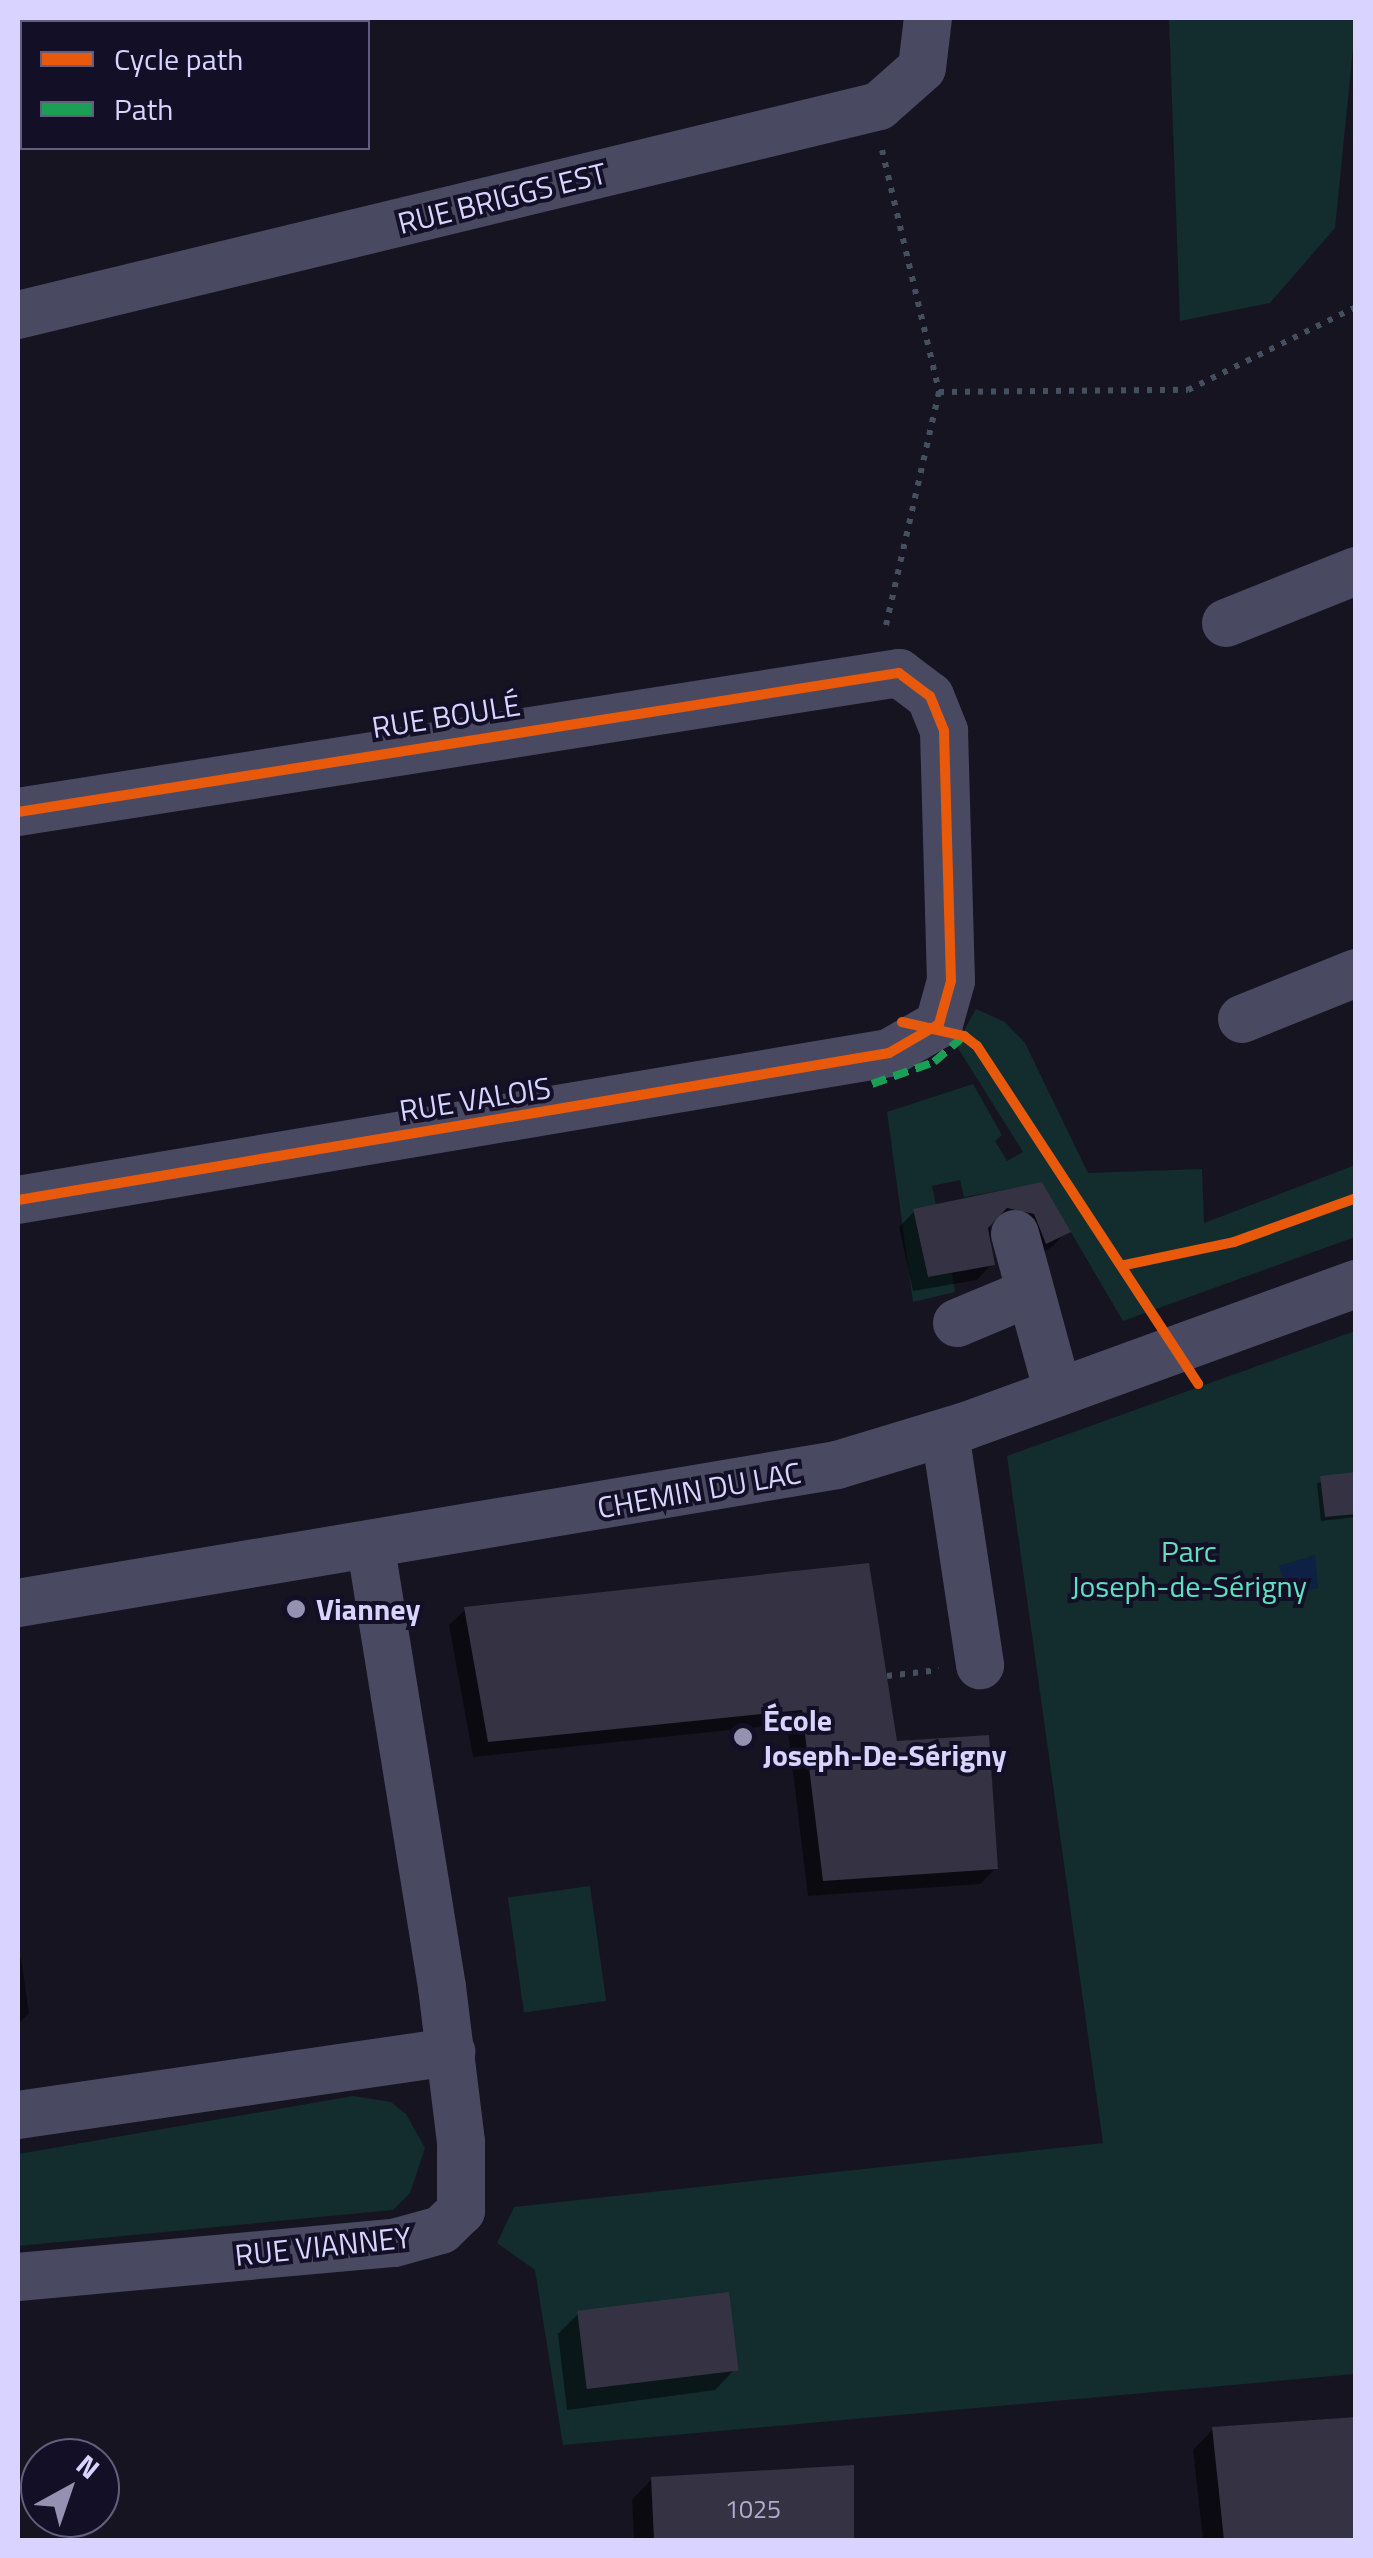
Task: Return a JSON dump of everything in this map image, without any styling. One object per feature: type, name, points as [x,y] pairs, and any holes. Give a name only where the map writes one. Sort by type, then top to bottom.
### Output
[{"type":"street","name":"RUE BRIGGS EST","points":[[18,316],[880,106],[922,68],[928,18]]},
{"type":"street","points":[[1226,623],[1356,570]]},
{"type":"street","name":"RUE BOULÉ","points":[[18,812],[883,656]]},
{"type":"street","name":"RUE VALOIS","points":[[18,1200],[862,1059],[924,1038],[944,1014],[951,981],[944,731],[922,689],[883,656]]},
{"type":"street","points":[[1242,1020],[1356,973]]},
{"type":"street","points":[[1015,1234],[1028,1294],[1058,1392]]},
{"type":"street","name":"CHEMIN DU LAC","points":[[18,1603],[764,1481],[945,1432],[1356,1284]]},
{"type":"street","points":[[956,1324],[1028,1294]]},
{"type":"street","points":[[945,1432],[980,1664]]},
{"type":"street","name":"RUE VIANNEY","points":[[18,2277],[394,2243],[441,2230],[461,2211],[464,2196],[450,2052],[371,1547]]},
{"type":"street","points":[[18,2114],[450,2052]]},
{"type":"path","points":[[879,139],[939,392],[883,656]]},
{"type":"path","points":[[939,392],[1188,390],[1354,307]]},
{"type":"green space","points":[[1169,18],[1356,18],[1335,228],[1270,303],[1180,321]]},
{"type":"green space","points":[[976,1009],[1005,1022],[1025,1043],[1088,1173],[1202,1169],[1204,1223],[1355,1165],[1355,1237],[1123,1321],[1042,1183],[964,1197],[960,1180],[932,1186],[936,1205],[913,1210],[928,1277],[952,1273],[955,1292],[913,1302],[887,1112],[973,1084],[1002,1135],[995,1141],[1007,1161],[1023,1152],[956,1045]]},
{"type":"green space","name":"Parc Joseph-de-Sérigny","points":[[1355,1331],[1355,2374],[563,2445],[535,2270],[497,2243],[514,2207],[1103,2143],[1007,1456]]},
{"type":"green space","points":[[590,1886],[606,2001],[524,2012],[508,1898]]},
{"type":"green space","points":[[353,2096],[391,2102],[406,2114],[425,2148],[410,2193],[393,2210],[18,2246],[18,2154]]},
{"type":"water","points":[[1315,1555],[1318,1588],[1288,1592],[1279,1566]]},
{"type":"building","points":[[1042,1182],[1071,1232],[1046,1244],[1034,1214],[1007,1208],[988,1228],[995,1265],[928,1277],[913,1209]]},
{"type":"building","points":[[1356,1472],[1356,1514],[1325,1517],[1320,1476]]},
{"type":"building","points":[[869,1563],[897,1741],[989,1735],[998,1869],[823,1881],[802,1710],[488,1742],[464,1607]]},
{"type":"building","points":[[729,2292],[739,2370],[587,2389],[577,2311]]},
{"type":"building","points":[[1356,2417],[1356,2540],[1224,2540],[1212,2427]]},
{"type":"building","points":[[854,2465],[854,2540],[654,2540],[651,2477]]},
{"type":"marked path","points":[[872,1084],[934,1062],[964,1036]]},
{"type":"cycle path","points":[[18,812],[899,673],[930,696],[944,731],[951,981],[939,1024],[889,1053],[18,1200]]},
{"type":"cycle path","points":[[902,1022],[964,1036],[977,1046],[1198,1384]]},
{"type":"cycle path","points":[[1125,1265],[1234,1242],[1356,1198]]},
{"type":"place","name":"Vianney","points":[[296,1609]]},
{"type":"place","name":"École Joseph-De-Sérigny","points":[[743,1737]]}]
